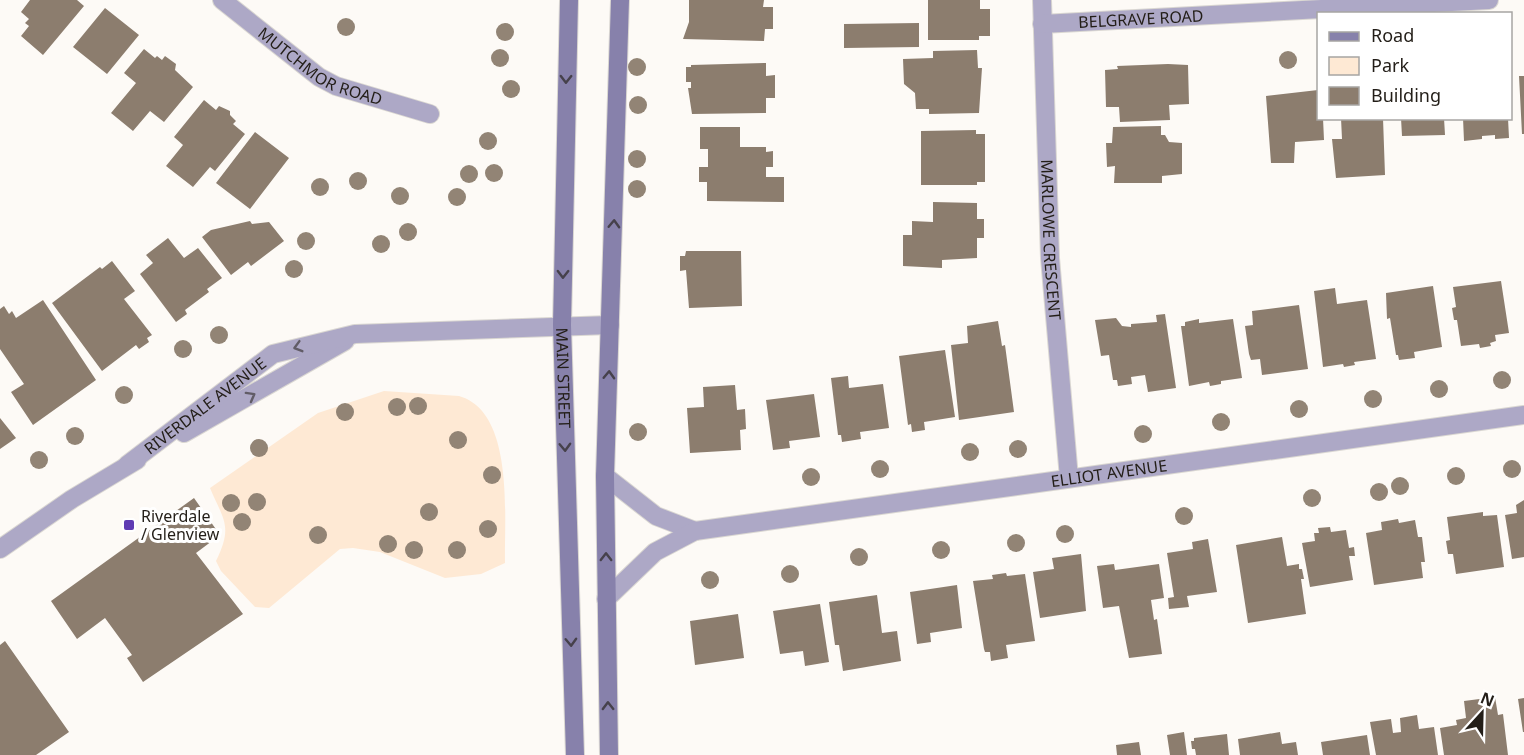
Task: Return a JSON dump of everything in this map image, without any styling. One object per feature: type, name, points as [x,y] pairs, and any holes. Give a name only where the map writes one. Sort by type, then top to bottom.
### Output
[{"type":"main road","name":"MAIN STREET","points":[[569,0],[562,325],[575,755]]},
{"type":"main road","points":[[609,755],[605,476],[620,0]]},
{"type":"street","name":"MUTCHMOR ROAD","points":[[222,0],[319,77],[336,86],[430,114]]},
{"type":"street","name":"MARLOWE CRESCENT","points":[[1042,0],[1050,258],[1069,478]]},
{"type":"street","name":"BELGRAVE ROAD","points":[[1042,24],[1490,0]]},
{"type":"street","name":"RIVERDALE AVENUE","points":[[0,549],[127,465],[273,354],[355,334],[610,325]]},
{"type":"street","name":"RIVERDALE AVENUE","points":[[127,465],[292,374],[355,334]]},
{"type":"street","name":"ELLIOT AVENUE","points":[[606,599],[655,552],[695,531],[1524,415]]},
{"type":"street","name":"ELLIOT AVENUE","points":[[605,476],[656,516],[695,531]]},
{"type":"green space","points":[[384,391],[459,396],[477,406],[490,422],[503,468],[505,563],[481,574],[445,578],[380,552],[353,548],[340,549],[269,608],[255,607],[221,571],[216,561],[224,539],[225,524],[210,488],[318,413]]},
{"type":"building","points":[[30,0],[77,0],[84,6],[43,55],[21,36],[29,26],[25,23],[29,19],[21,12]]},
{"type":"building","points":[[689,0],[764,0],[763,7],[773,7],[773,29],[765,29],[764,41],[683,39],[689,22]]},
{"type":"building","points":[[928,0],[980,0],[980,9],[990,9],[990,36],[979,36],[979,40],[928,40]]},
{"type":"building","points":[[105,8],[139,35],[107,74],[73,47]]},
{"type":"building","points":[[919,23],[919,47],[844,48],[844,24]]},
{"type":"building","points":[[144,49],[155,58],[157,56],[162,60],[165,56],[176,64],[175,70],[193,87],[164,122],[150,111],[133,131],[111,113],[136,83],[124,73]]},
{"type":"building","points":[[977,50],[978,68],[982,68],[979,113],[929,114],[929,109],[916,109],[915,93],[904,84],[903,59],[933,58],[933,51]]},
{"type":"building","points":[[766,63],[766,76],[775,75],[775,98],[766,98],[766,113],[692,114],[688,88],[691,88],[691,82],[686,82],[686,67]]},
{"type":"building","points":[[1188,65],[1189,104],[1169,105],[1170,120],[1120,122],[1119,107],[1106,107],[1105,70],[1118,69],[1117,66]]},
{"type":"building","points":[[1519,76],[1524,76],[1524,134],[1522,134]]},
{"type":"building","points":[[1317,90],[1317,120],[1323,120],[1324,140],[1295,142],[1294,163],[1271,163],[1266,96]]},
{"type":"building","points":[[204,100],[216,110],[219,106],[230,111],[230,115],[236,121],[233,124],[245,134],[215,171],[210,167],[193,187],[166,166],[183,145],[174,137]]},
{"type":"building","points":[[1341,120],[1383,120],[1385,175],[1336,178],[1332,139],[1342,139]]},
{"type":"building","points":[[1401,120],[1444,120],[1445,135],[1402,136]]},
{"type":"building","points":[[1463,120],[1508,120],[1509,138],[1495,139],[1495,135],[1464,141]]},
{"type":"building","points":[[1161,126],[1161,135],[1165,135],[1169,142],[1182,143],[1182,174],[1162,176],[1162,183],[1114,183],[1115,166],[1107,167],[1106,143],[1112,143],[1113,127]]},
{"type":"building","points":[[700,127],[740,127],[740,147],[766,147],[766,152],[773,151],[773,167],[766,167],[766,177],[784,177],[784,202],[707,201],[707,182],[699,182],[699,167],[708,167],[708,149],[700,149]]},
{"type":"building","points":[[976,130],[976,134],[985,134],[985,182],[977,182],[977,185],[921,185],[921,131]]},
{"type":"building","points":[[255,132],[289,158],[250,209],[216,183]]},
{"type":"building","points":[[933,202],[977,203],[977,219],[984,219],[984,238],[977,238],[977,258],[942,260],[942,268],[903,266],[903,235],[912,235],[912,221],[933,222]]},
{"type":"building","points":[[250,221],[252,224],[269,222],[284,241],[251,266],[248,262],[231,275],[202,237],[211,230]]},
{"type":"building","points":[[168,238],[184,258],[198,248],[222,278],[207,289],[209,292],[185,310],[187,314],[176,322],[140,274],[153,263],[146,255]]},
{"type":"building","points":[[686,251],[741,251],[742,306],[689,308],[686,270],[680,271],[680,256],[685,256]]},
{"type":"building","points":[[112,261],[135,291],[124,299],[152,335],[147,338],[149,342],[139,349],[136,345],[102,371],[52,303],[100,267],[102,269]]},
{"type":"building","points":[[1501,281],[1509,333],[1495,335],[1496,341],[1490,343],[1491,346],[1480,348],[1479,344],[1461,346],[1457,320],[1454,320],[1452,308],[1456,307],[1453,287]]},
{"type":"building","points":[[1433,286],[1442,347],[1414,352],[1415,358],[1399,360],[1396,355],[1390,318],[1387,319],[1386,293]]},
{"type":"building","points":[[1335,288],[1337,304],[1367,300],[1376,359],[1354,362],[1355,365],[1344,367],[1343,364],[1323,367],[1314,291]]},
{"type":"building","points":[[43,300],[96,380],[33,425],[11,392],[24,384],[0,349],[0,309],[4,306],[9,314],[12,311],[16,318]]},
{"type":"building","points":[[1299,305],[1308,369],[1262,375],[1260,359],[1251,360],[1249,354],[1245,326],[1253,325],[1252,311]]},
{"type":"building","points":[[1165,314],[1176,388],[1148,392],[1145,375],[1131,377],[1132,384],[1118,386],[1117,380],[1113,380],[1109,355],[1101,356],[1095,320],[1116,318],[1122,326],[1131,327],[1131,324],[1157,322],[1156,315]]},
{"type":"building","points":[[1199,319],[1199,323],[1233,319],[1242,378],[1221,381],[1221,384],[1210,386],[1209,382],[1189,386],[1181,326],[1185,326],[1185,322]]},
{"type":"building","points":[[998,321],[1002,346],[1005,345],[1014,412],[959,420],[951,345],[968,343],[967,326]]},
{"type":"building","points":[[945,350],[955,417],[924,422],[925,430],[912,432],[911,424],[908,425],[899,356]]},
{"type":"building","points":[[848,376],[849,388],[883,384],[889,428],[860,432],[861,439],[842,442],[841,435],[838,435],[831,378]]},
{"type":"building","points":[[735,385],[737,410],[745,409],[746,429],[740,430],[741,450],[690,453],[687,408],[704,407],[703,387]]},
{"type":"building","points":[[814,394],[820,437],[789,441],[790,448],[773,450],[766,400]]},
{"type":"building","points":[[0,418],[16,438],[0,449]]},
{"type":"building","points":[[194,498],[220,535],[196,553],[243,614],[143,682],[127,658],[132,655],[105,618],[77,639],[51,601]]},
{"type":"building","points":[[1524,500],[1524,557],[1512,559],[1505,515],[1517,513],[1516,505]]},
{"type":"building","points":[[1483,512],[1483,516],[1497,515],[1504,567],[1456,574],[1453,554],[1448,554],[1446,541],[1450,540],[1447,517]]},
{"type":"building","points":[[1398,519],[1399,523],[1415,520],[1418,537],[1422,537],[1425,562],[1421,562],[1423,578],[1374,585],[1366,533],[1382,530],[1381,522]]},
{"type":"building","points":[[1330,527],[1331,532],[1346,530],[1349,548],[1354,547],[1355,556],[1349,556],[1353,580],[1310,587],[1302,543],[1315,541],[1314,533],[1319,533],[1318,528]]},
{"type":"building","points":[[1282,537],[1287,566],[1299,564],[1299,569],[1302,569],[1304,579],[1301,579],[1306,614],[1248,623],[1236,545]]},
{"type":"building","points":[[1208,539],[1217,592],[1187,596],[1189,607],[1169,609],[1168,598],[1174,597],[1167,553],[1193,549],[1192,542]]},
{"type":"building","points":[[1081,554],[1086,611],[1040,618],[1033,572],[1054,569],[1052,558]]},
{"type":"building","points":[[1114,564],[1115,570],[1159,564],[1164,598],[1151,600],[1154,620],[1157,619],[1162,654],[1129,658],[1119,606],[1103,608],[1097,566]]},
{"type":"building","points":[[1006,573],[1007,576],[1025,574],[1035,641],[1006,645],[1008,658],[991,661],[990,652],[985,652],[984,649],[973,581],[993,579],[992,575]]},
{"type":"building","points":[[957,585],[962,628],[930,633],[931,642],[917,644],[910,592]]},
{"type":"building","points":[[877,595],[882,633],[897,631],[901,661],[843,671],[839,645],[835,645],[829,602]]},
{"type":"building","points":[[820,604],[829,662],[805,666],[803,651],[780,654],[773,611]]},
{"type":"building","points":[[738,614],[744,658],[695,665],[690,621]]},
{"type":"building","points":[[5,641],[69,732],[36,755],[0,755],[0,645]]},
{"type":"building","points":[[1495,697],[1498,715],[1503,714],[1508,755],[1444,755],[1440,728],[1457,725],[1456,720],[1466,718],[1464,701]]},
{"type":"building","points":[[1524,698],[1524,732],[1523,732],[1518,699]]},
{"type":"building","points":[[1417,715],[1419,729],[1434,727],[1438,755],[1376,755],[1370,722],[1391,719],[1393,733],[1401,732],[1400,718]]},
{"type":"building","points":[[1184,732],[1187,755],[1170,755],[1167,735]]},
{"type":"building","points":[[1280,732],[1282,744],[1296,742],[1298,755],[1240,755],[1238,739]]},
{"type":"building","points":[[1227,734],[1229,755],[1196,755],[1195,749],[1192,749],[1191,741],[1194,741],[1194,738]]},
{"type":"building","points":[[1367,735],[1370,755],[1323,755],[1321,742]]},
{"type":"building","points":[[1139,742],[1141,755],[1117,755],[1116,745]]},
{"type":"place","name":"Riverdale / Glenview","points":[[129,525]]}]
